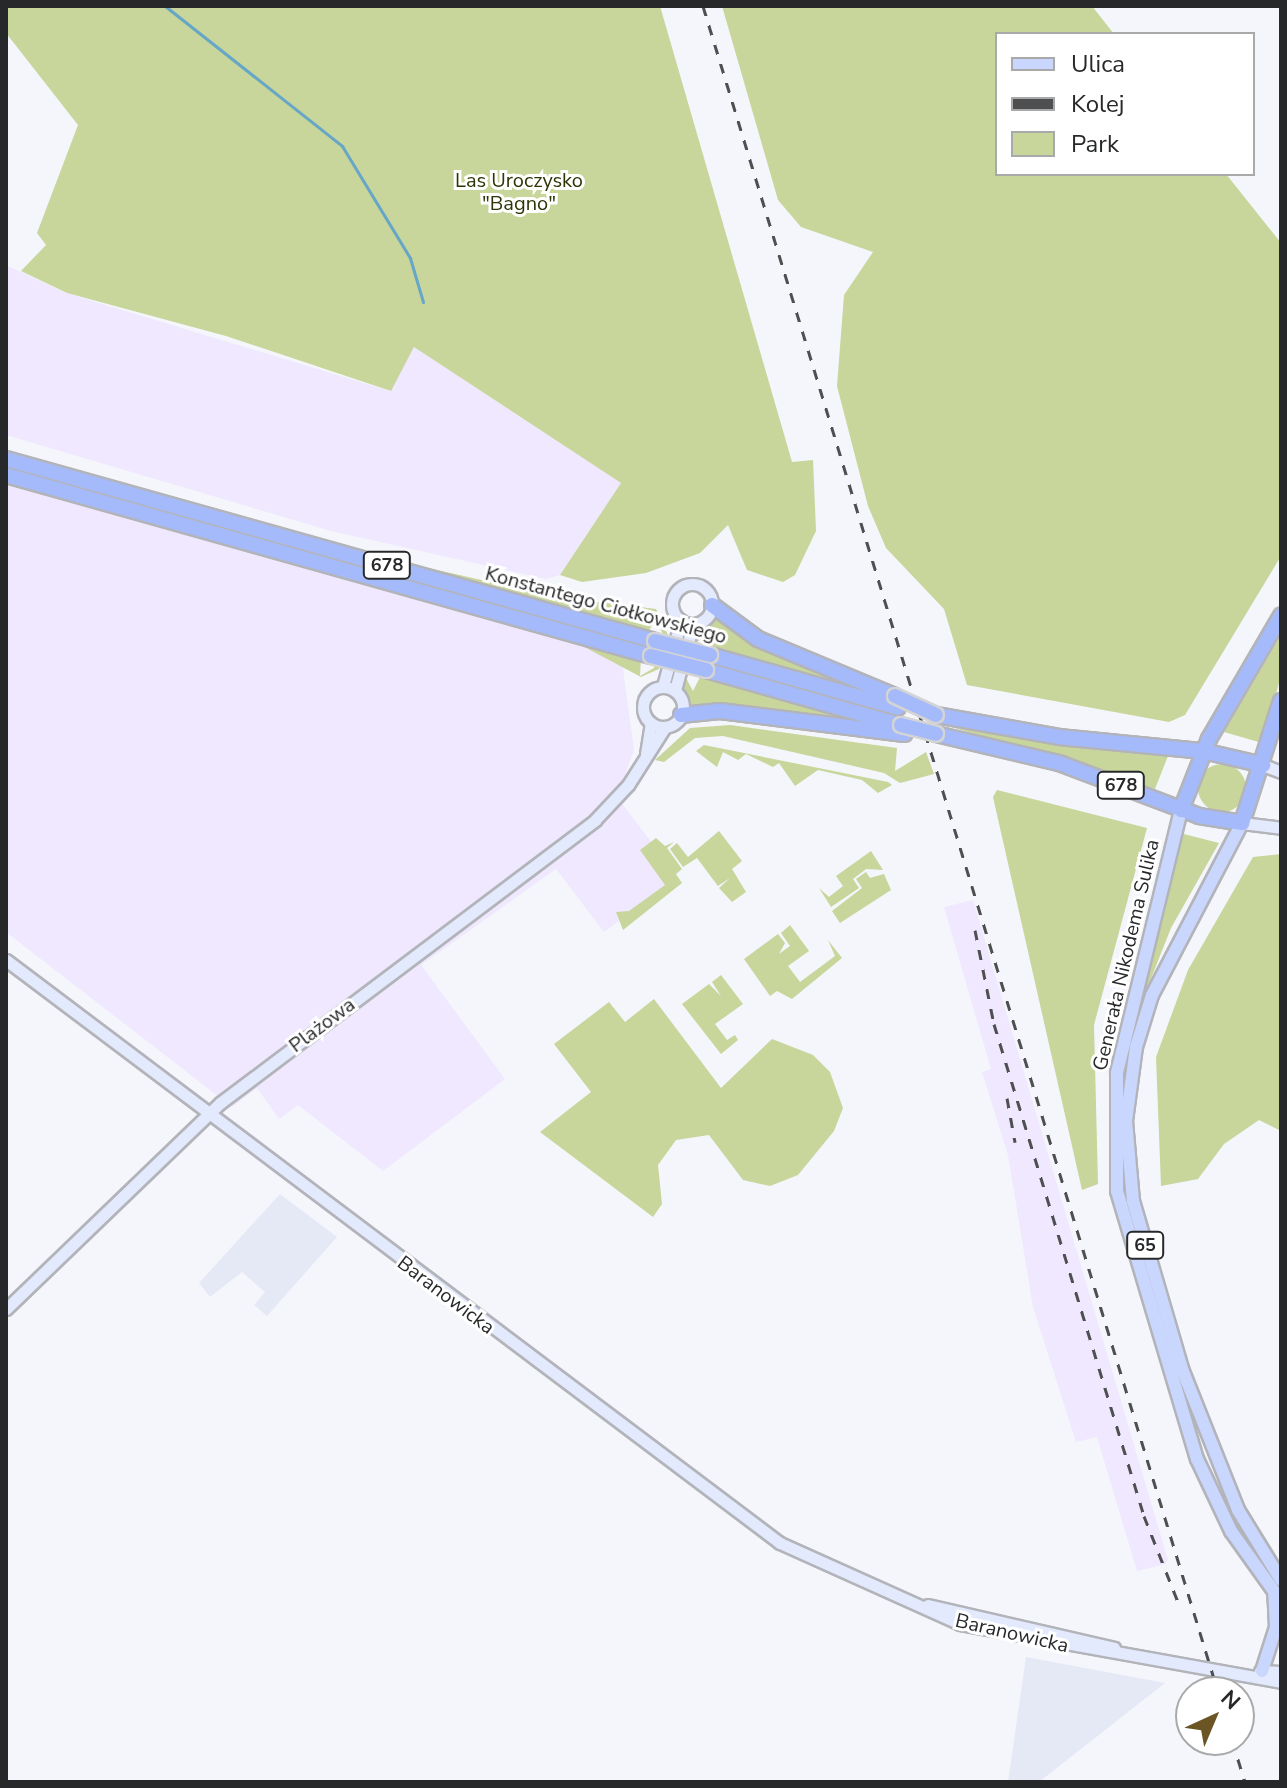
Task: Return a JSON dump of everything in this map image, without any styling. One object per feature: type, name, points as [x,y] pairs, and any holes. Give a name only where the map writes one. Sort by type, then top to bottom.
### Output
[{"type":"highway","name":"Konstantego Ciołkowskiego","points":[[6,459],[653,648]]},
{"type":"highway","name":"Konstantego Ciołkowskiego","points":[[6,475],[653,648],[896,702],[938,716],[1059,737],[1203,751]]},
{"type":"highway","points":[[712,605],[758,639],[896,702]]},
{"type":"highway","name":"65","points":[[1181,810],[1203,751],[1281,616]]},
{"type":"highway","name":"Konstantego Ciołkowskiego","points":[[708,662],[903,729]]},
{"type":"highway","name":"65","points":[[1242,823],[1281,701]]},
{"type":"highway","points":[[681,715],[720,711],[903,729]]},
{"type":"highway","name":"678","points":[[903,729],[1071,767],[1181,810],[1242,823]]},
{"type":"highway","name":"678","points":[[1203,751],[1263,765]]},
{"type":"main road","name":"Generała Nikodema Sulika","points":[[1181,810],[1117,1073],[1116,1182],[1126,1233],[1192,1447],[1231,1531],[1278,1597]]},
{"type":"main road","name":"Generała Nikodema Sulika","points":[[1242,823],[1152,995],[1136,1047],[1126,1121],[1133,1201],[1182,1369],[1238,1510],[1281,1580]]},
{"type":"main road","points":[[1257,1672],[1276,1627],[1278,1597]]},
{"type":"street","points":[[681,715],[669,688],[687,622],[712,605],[700,585],[681,587],[672,604],[687,622]]},
{"type":"street","name":"Plażowa","points":[[646,754],[651,723],[644,699],[669,688]]},
{"type":"street","name":"Plażowa","points":[[6,1309],[206,1116],[595,820],[665,727],[681,715]]},
{"type":"street","points":[[651,723],[665,727]]},
{"type":"street","points":[[1263,765],[1281,772]]},
{"type":"street","points":[[1242,823],[1281,828]]},
{"type":"street","name":"Baranowicka","points":[[6,960],[206,1116],[759,1530],[839,1575],[904,1600],[1124,1651],[1257,1672]]},
{"type":"street","points":[[1257,1672],[1281,1672]]},
{"type":"street","points":[[1257,1672],[1281,1682]]},
{"type":"shaded area","points":[[6,265],[66,293],[390,391],[414,347],[621,483],[560,575],[546,579],[331,531],[6,435]]},
{"type":"shaded area","points":[[6,479],[620,647],[634,750],[617,797],[652,843],[667,885],[604,932],[556,869],[421,965],[505,1079],[383,1171],[298,1105],[279,1119],[257,1088],[232,1107],[6,932]]},
{"type":"shaded area","points":[[973,900],[1168,1560],[1165,1564],[1137,1571],[1097,1437],[1076,1442],[1033,1307],[1008,1155],[982,1072],[991,1069],[944,907]]},
{"type":"shaded area","points":[[280,1194],[337,1237],[267,1316],[254,1305],[265,1292],[242,1272],[210,1297],[199,1283]]},
{"type":"shaded area","points":[[1026,1657],[1165,1683],[1039,1782],[1008,1782]]},
{"type":"green space","name":"Las Uroczysko \"Bagno\"","points":[[6,6],[660,6],[792,462],[813,460],[816,531],[795,575],[783,582],[747,570],[728,525],[700,553],[646,573],[582,582],[560,575],[621,483],[414,347],[391,391],[226,336],[67,293],[21,271],[46,245],[37,233],[78,125],[6,33]]},
{"type":"green space","points":[[722,6],[1092,6],[1112,32],[995,32],[995,176],[1228,176],[1281,243],[1281,556],[1185,715],[1169,722],[967,685],[944,609],[886,548],[868,506],[837,386],[844,295],[873,252],[801,227],[778,200]]},
{"type":"green space","points":[[157,493],[402,562],[557,597],[656,609],[668,635],[659,669],[641,677],[577,643],[376,586],[641,658],[640,676],[654,668],[663,634],[655,619],[648,633]]},
{"type":"green space","points":[[715,615],[752,642],[891,700],[716,651],[708,647],[711,633],[695,643],[686,678],[693,691],[700,677],[708,677],[898,730],[688,709],[681,687],[695,632]]},
{"type":"green space","points":[[1281,635],[1281,676],[1262,743],[1224,732]]},
{"type":"green space","points":[[730,725],[897,748],[895,771],[926,752],[934,774],[900,783],[884,773],[723,736],[695,738],[664,762],[655,760],[690,728]]},
{"type":"green space","points":[[945,725],[1080,747],[1168,756],[1155,789]]},
{"type":"green space","points":[[704,745],[892,785],[878,793],[862,780],[818,770],[795,786],[779,763],[773,767],[746,754],[738,760],[723,752],[717,767],[696,751]]},
{"type":"green space","points":[[1222,764],[1239,771],[1246,788],[1239,805],[1222,812],[1205,805],[1198,788],[1205,771]]},
{"type":"green space","points":[[997,790],[1147,828],[1094,1025],[1098,1184],[1082,1190],[993,797]]},
{"type":"green space","points":[[719,831],[742,861],[732,869],[746,892],[732,902],[719,888],[730,878],[718,886],[697,858],[683,867],[670,849],[677,843],[688,857]]},
{"type":"green space","points":[[1180,833],[1219,843],[1171,928],[1133,1024]]},
{"type":"green space","points":[[656,838],[665,846],[674,842],[667,848],[682,869],[676,874],[682,883],[623,930],[616,912],[629,911],[665,885],[640,850]]},
{"type":"green space","points":[[871,851],[883,870],[866,869],[853,879],[859,888],[831,907],[819,888],[829,897],[843,886],[836,876]]},
{"type":"green space","points":[[1281,854],[1281,1131],[1259,1120],[1224,1144],[1198,1179],[1161,1186],[1156,1057],[1188,970],[1253,857]]},
{"type":"green space","points":[[866,872],[870,878],[884,874],[891,890],[840,923],[832,911],[862,888],[856,879]]},
{"type":"green space","points":[[790,925],[809,951],[788,966],[800,982],[835,956],[828,940],[842,958],[792,999],[777,991],[770,996],[744,959],[778,934],[785,943],[779,954],[790,946],[781,933]]},
{"type":"green space","points":[[721,975],[743,1004],[715,1024],[727,1040],[735,1035],[738,1040],[721,1054],[682,1004],[709,984],[721,996],[712,982]]},
{"type":"green space","points":[[654,999],[721,1088],[772,1039],[813,1055],[830,1072],[843,1108],[834,1131],[798,1175],[770,1186],[743,1180],[709,1135],[676,1140],[658,1165],[662,1204],[653,1217],[540,1132],[591,1092],[554,1044],[609,1002],[625,1022]]},
{"type":"waterway","points":[[165,6],[342,146],[410,258],[423,302]]},
{"type":"railway","points":[[703,6],[1213,1676]]},
{"type":"railway","points":[[975,930],[994,1024],[1144,1516],[1180,1607]]},
{"type":"railway","points":[[1007,1098],[1015,1142]]},
{"type":"railway","points":[[1237,1756],[1245,1782]]}]
